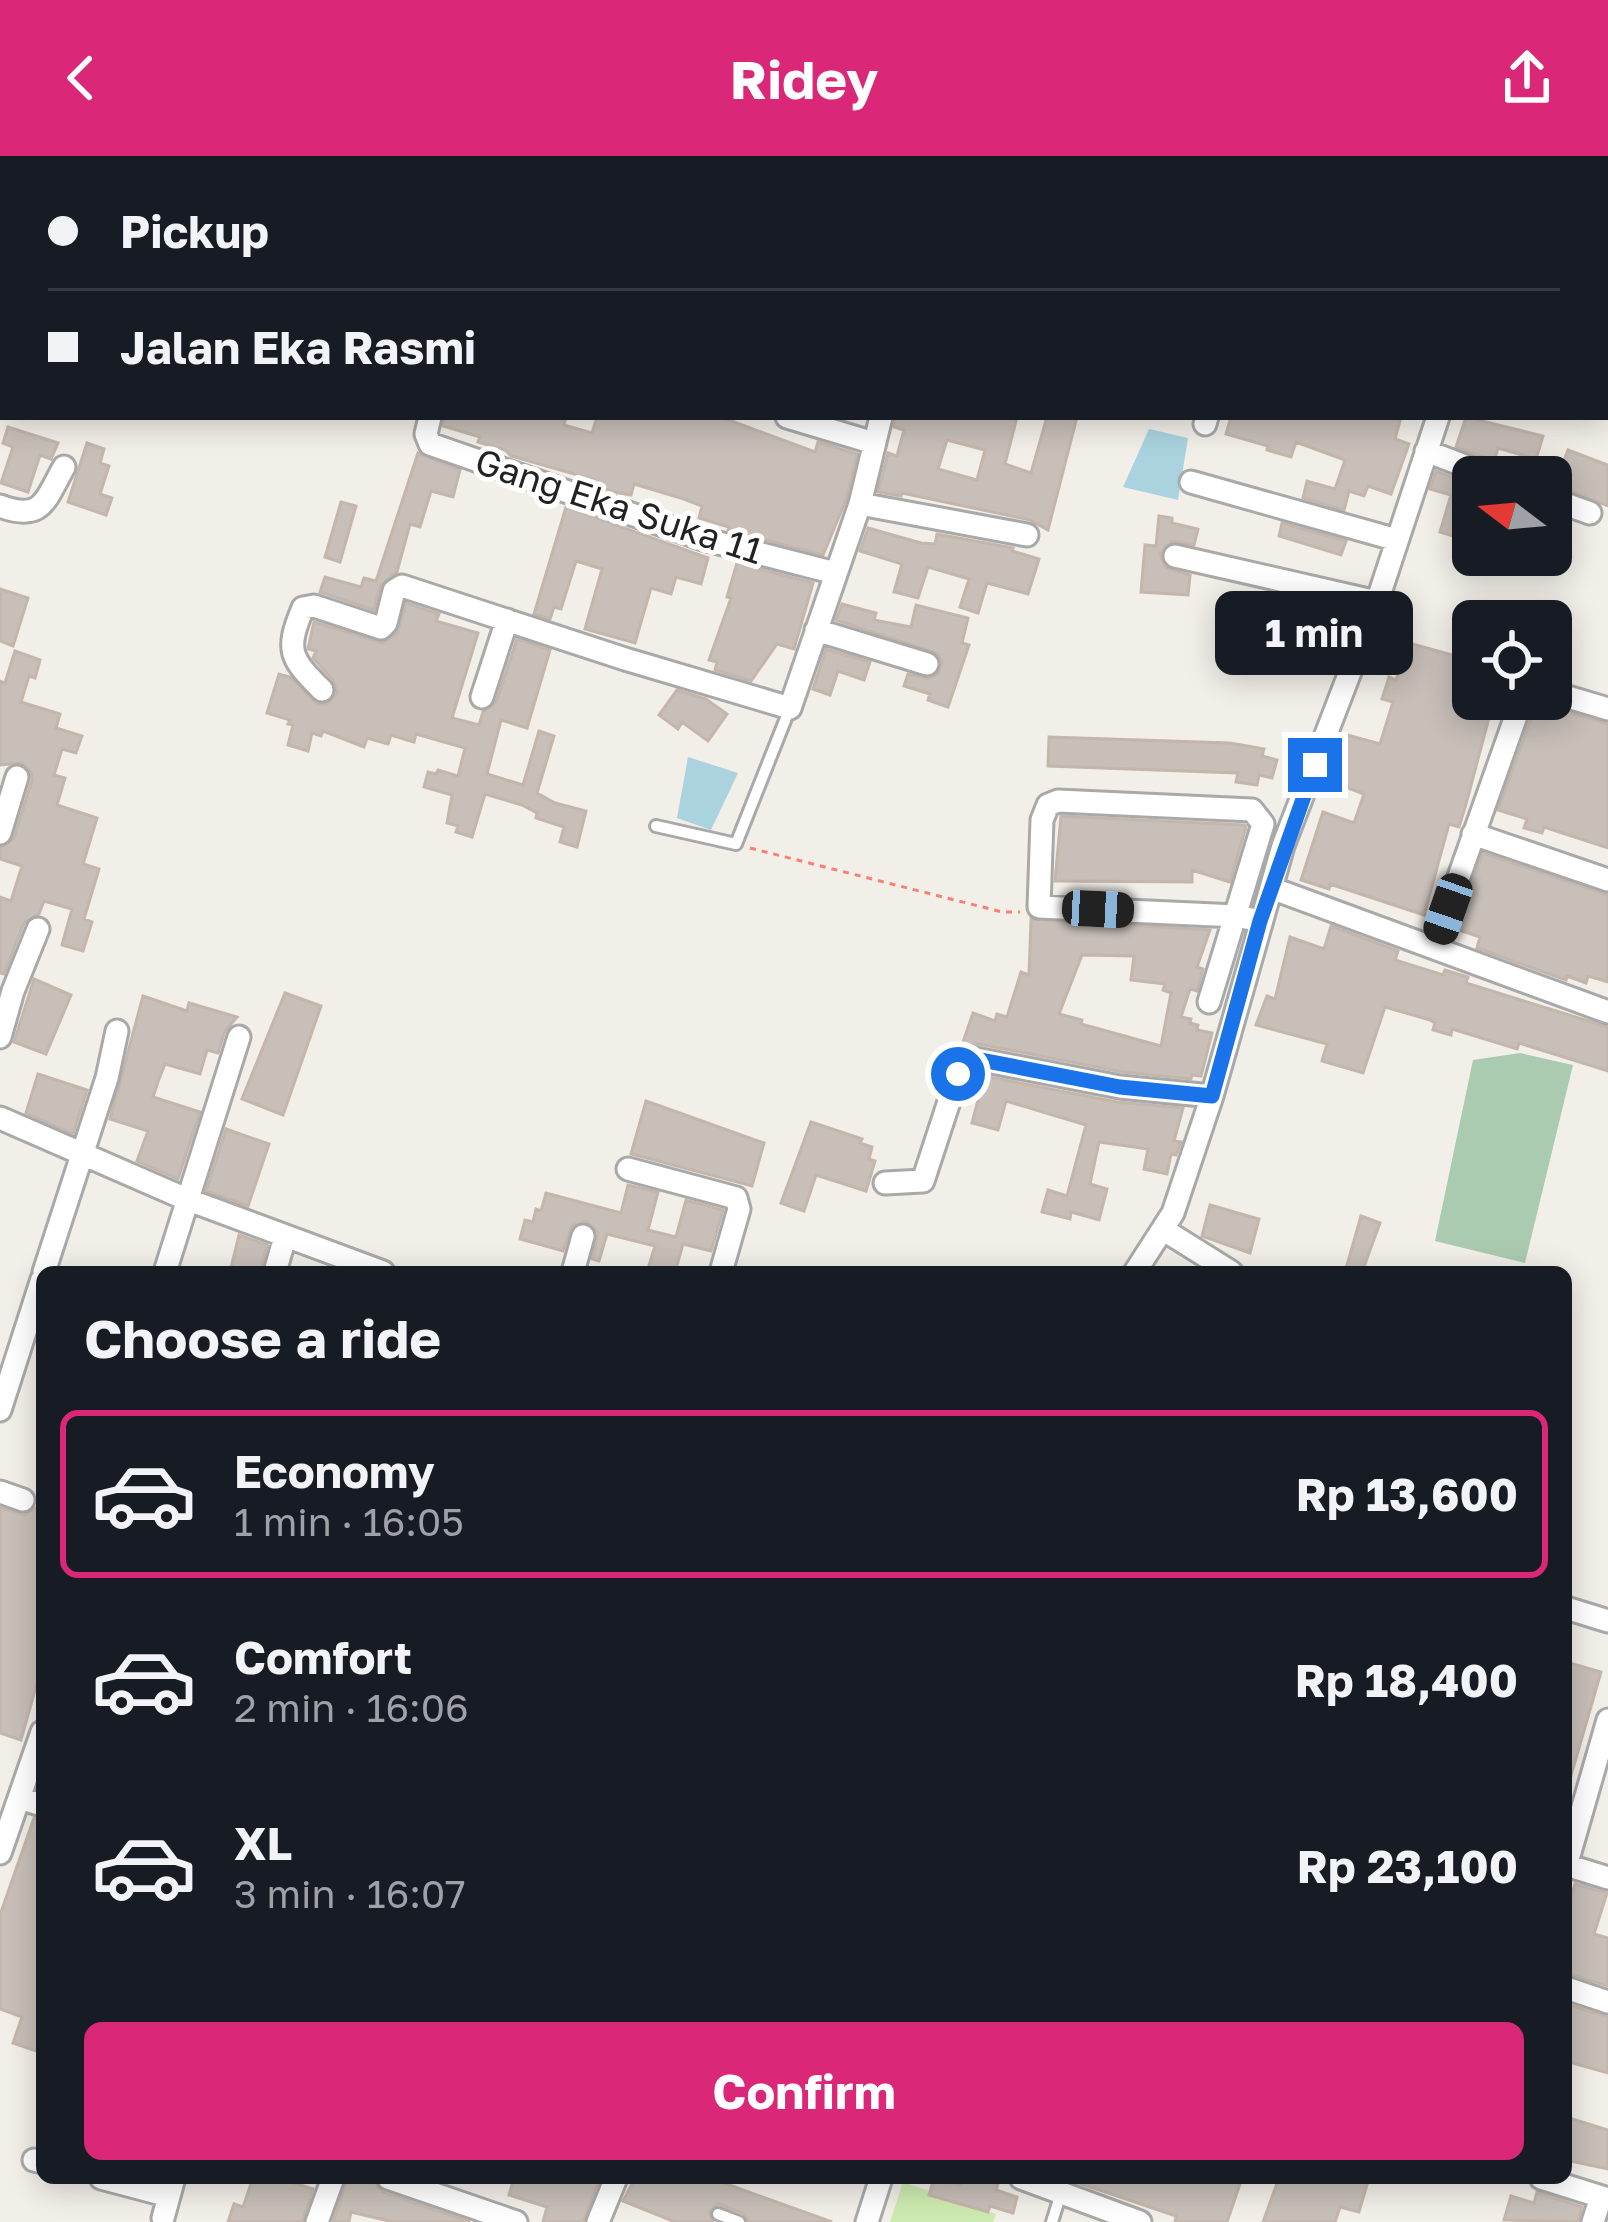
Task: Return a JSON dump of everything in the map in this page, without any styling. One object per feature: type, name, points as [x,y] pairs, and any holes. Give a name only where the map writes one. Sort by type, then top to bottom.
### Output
[{"type":"street","name":"Gang Eka Suka 11","points":[[429,420],[426,434],[430,444],[703,538],[836,573]]},
{"type":"street","points":[[797,420],[874,442]]},
{"type":"street","points":[[322,690],[291,653],[305,605],[381,628],[394,591],[402,586],[790,708],[860,504],[880,420]]},
{"type":"street","points":[[1209,1002],[1249,919],[1271,888],[1377,602],[1437,420]]},
{"type":"street","points":[[1426,451],[1452,461]]},
{"type":"street","points":[[0,506],[29,513],[40,508],[64,467]]},
{"type":"street","points":[[1191,482],[1397,540]]},
{"type":"street","points":[[860,504],[1027,535]]},
{"type":"street","points":[[1572,507],[1590,513]]},
{"type":"street","points":[[1175,556],[1377,602]]},
{"type":"street","points":[[482,697],[507,620]]},
{"type":"street","points":[[816,630],[927,664]]},
{"type":"street","points":[[1572,699],[1608,710]]},
{"type":"street","points":[[1434,947],[1514,720]]},
{"type":"street","points":[[0,833],[17,777]]},
{"type":"street","points":[[1139,1266],[1164,1230],[1212,1096],[1249,919],[1263,824],[1252,810],[1158,803],[1058,801],[1048,805],[1042,820],[1040,907],[1249,919]]},
{"type":"street","points":[[1473,834],[1608,880]]},
{"type":"street","points":[[1271,888],[1608,1012]]},
{"type":"street","points":[[0,1037],[7,989],[38,928]]},
{"type":"street","points":[[46,1266],[111,1065],[117,1031]]},
{"type":"street","points":[[167,1266],[239,1036]]},
{"type":"street","points":[[885,1183],[923,1181],[958,1074],[976,1059],[1120,1087],[1212,1096]]},
{"type":"street","points":[[0,1118],[186,1199],[365,1266]]},
{"type":"street","points":[[628,1169],[736,1198],[739,1209],[723,1266]]},
{"type":"street","points":[[1164,1230],[1221,1266]]},
{"type":"street","points":[[575,1266],[584,1236]]},
{"type":"street","points":[[277,1266],[285,1237]]},
{"type":"street","points":[[0,1410],[36,1297]]},
{"type":"street","points":[[0,1492],[23,1500]]},
{"type":"street","points":[[1572,1610],[1608,1621]]},
{"type":"street","points":[[1572,1844],[1608,1720]]},
{"type":"street","points":[[0,1853],[5,1826],[36,1749]]},
{"type":"street","points":[[19,1798],[36,1803]]},
{"type":"street","points":[[1572,1867],[1608,1878]]},
{"type":"street","points":[[1572,1990],[1608,2002]]},
{"type":"street","points":[[121,2184],[169,2198]]},
{"type":"street","points":[[316,2222],[331,2184]]},
{"type":"street","points":[[405,2184],[515,2222]]},
{"type":"street","points":[[598,2222],[614,2184]]},
{"type":"street","points":[[866,2222],[879,2184]]},
{"type":"street","points":[[1037,2184],[1141,2222]]},
{"type":"street","points":[[1560,2184],[1605,2198],[1593,2222]]},
{"type":"lane","points":[[656,826],[736,844],[790,708]]},
{"type":"lane","points":[[1052,2222],[1061,2193]]},
{"type":"lane","points":[[718,2214],[740,2222]]},
{"type":"path","points":[[736,844],[1002,912],[1040,907]]},
{"type":"green space","points":[[1520,1053],[1573,1065],[1525,1263],[1435,1241],[1473,1060]]},
{"type":"green space","points":[[902,2184],[996,2214],[993,2222],[890,2222]]},
{"type":"water","points":[[1149,429],[1188,438],[1178,500],[1123,487]]},
{"type":"water","points":[[688,757],[738,773],[711,830],[677,818]]},
{"type":"building","points":[[444,420],[565,420],[564,425],[592,433],[596,420],[729,420],[815,452],[818,442],[857,454],[846,500],[823,555],[728,530],[699,518],[702,506],[684,499],[634,484],[631,495],[613,492],[594,485],[595,480],[511,456],[478,442],[480,437],[443,426]]},
{"type":"building","points":[[895,420],[1016,420],[1005,464],[1031,473],[1046,420],[1076,420],[1048,530],[1030,520],[878,492],[888,453],[897,456],[904,430],[894,427]],"holes":[[[947,440],[985,450],[977,480],[938,469]]]},
{"type":"building","points":[[1230,420],[1400,420],[1395,439],[1409,444],[1391,494],[1368,486],[1364,496],[1349,491],[1344,510],[1303,498],[1307,481],[1335,489],[1345,460],[1296,442],[1291,457],[1226,434]]},
{"type":"building","points":[[1465,420],[1543,436],[1537,456],[1498,448],[1496,456],[1456,447]]},
{"type":"building","points":[[8,427],[58,443],[51,459],[40,455],[28,492],[1,483],[13,447],[3,443]]},
{"type":"building","points":[[87,443],[104,449],[100,463],[109,466],[100,494],[112,498],[106,515],[68,502]]},
{"type":"building","points":[[1568,450],[1608,465],[1608,506],[1572,492],[1572,456],[1566,456]]},
{"type":"building","points":[[418,453],[460,470],[453,497],[431,491],[420,527],[410,524],[397,572],[380,586],[374,610],[320,592],[325,577],[361,587],[364,578],[376,581]]},
{"type":"building","points":[[1436,471],[1452,477],[1452,536],[1440,532],[1451,495],[1430,489]]},
{"type":"building","points":[[341,502],[356,506],[340,562],[325,557]]},
{"type":"building","points":[[566,507],[708,558],[701,584],[676,577],[671,594],[651,588],[635,643],[585,629],[602,569],[576,561],[561,609],[554,607],[550,619],[534,614]]},
{"type":"building","points":[[1159,516],[1198,529],[1194,545],[1172,541],[1160,554],[1166,568],[1190,575],[1188,595],[1141,592],[1145,545],[1156,546]]},
{"type":"building","points":[[1282,523],[1346,541],[1341,555],[1279,536]]},
{"type":"building","points":[[868,528],[921,543],[935,544],[937,534],[1013,548],[1039,559],[1028,594],[987,583],[978,613],[960,607],[969,579],[928,567],[918,598],[894,592],[902,564],[860,551]]},
{"type":"building","points":[[737,563],[813,583],[794,649],[777,644],[751,681],[715,670],[717,662],[709,660],[731,598],[727,597]]},
{"type":"building","points":[[0,589],[28,598],[13,646],[0,641]]},
{"type":"building","points":[[1288,597],[1333,607],[1324,638],[1280,626]]},
{"type":"building","points":[[406,603],[439,614],[436,621],[478,633],[452,718],[479,725],[483,712],[496,702],[517,639],[550,650],[527,728],[501,720],[487,774],[523,785],[539,731],[554,736],[537,793],[586,811],[577,847],[560,842],[564,827],[536,818],[537,813],[522,805],[485,794],[472,837],[456,832],[458,826],[447,823],[452,795],[424,787],[428,772],[458,776],[465,748],[416,734],[414,742],[391,735],[388,744],[367,738],[364,747],[323,731],[321,736],[312,733],[308,751],[288,745],[290,720],[267,713],[279,674],[290,677],[317,704],[327,704],[337,693],[333,680],[313,658],[316,651],[308,649],[314,622],[383,643],[397,633]]},
{"type":"building","points":[[842,604],[876,613],[874,620],[911,627],[916,605],[968,618],[962,643],[969,645],[948,707],[928,700],[930,694],[904,686],[908,674],[929,679],[938,674],[942,662],[937,653],[836,620]]},
{"type":"building","points":[[1409,643],[1452,655],[1452,720],[1488,720],[1459,827],[1449,824],[1424,915],[1330,884],[1329,889],[1301,880],[1323,812],[1354,823],[1364,794],[1340,785],[1348,735],[1380,744],[1393,702],[1382,699],[1389,677],[1396,680]]},
{"type":"building","points":[[826,649],[870,662],[864,680],[838,671],[830,695],[813,689]]},
{"type":"building","points":[[15,651],[40,660],[21,702],[60,714],[56,728],[82,736],[76,753],[62,749],[54,775],[65,778],[57,805],[97,818],[83,864],[99,869],[84,919],[92,922],[83,951],[62,945],[72,909],[44,901],[39,914],[24,923],[4,974],[0,973],[0,897],[11,901],[22,866],[0,859],[0,848],[14,838],[32,780],[22,763],[0,765],[0,681],[5,683]]},
{"type":"building","points":[[677,690],[706,699],[727,714],[708,741],[682,722],[678,729],[659,715]]},
{"type":"building","points":[[1572,713],[1608,724],[1608,848],[1544,827],[1542,833],[1524,828],[1527,819],[1498,810],[1530,720],[1572,720]]},
{"type":"building","points":[[1049,737],[1230,743],[1264,749],[1262,756],[1277,760],[1272,778],[1259,775],[1257,785],[1236,782],[1238,773],[1048,766]]},
{"type":"building","points":[[1061,816],[1246,827],[1230,882],[1192,870],[1192,882],[1055,881]]},
{"type":"building","points":[[1483,853],[1608,895],[1608,982],[1588,976],[1586,983],[1567,976],[1566,980],[1477,948],[1480,937],[1456,929]]},
{"type":"building","points":[[1031,919],[1210,930],[1197,967],[1203,969],[1197,991],[1190,989],[1181,1017],[1191,1019],[1197,1030],[1212,1033],[1201,1076],[1122,1072],[979,1044],[962,1045],[973,1013],[995,1021],[997,1014],[1007,1017],[1021,972],[1029,975]],"holes":[[[1082,955],[1134,956],[1131,980],[1165,984],[1163,990],[1171,993],[1161,1046],[1059,1014]]]},
{"type":"building","points":[[1331,926],[1398,951],[1395,960],[1443,975],[1445,970],[1468,977],[1466,983],[1608,1027],[1608,1071],[1519,1043],[1517,1049],[1452,1029],[1451,1035],[1433,1030],[1435,1023],[1430,1020],[1385,1007],[1363,1073],[1322,1061],[1327,1044],[1256,1025],[1267,996],[1275,999],[1290,937],[1324,949]]},
{"type":"building","points":[[34,979],[71,995],[46,1054],[14,1042]]},
{"type":"building","points":[[285,993],[321,1006],[283,1115],[242,1099]]},
{"type":"building","points":[[143,996],[187,1011],[189,1003],[237,1017],[225,1031],[218,1053],[207,1050],[200,1074],[165,1064],[159,1079],[153,1097],[200,1112],[178,1179],[137,1161],[148,1131],[110,1119]]},
{"type":"building","points":[[38,1074],[87,1090],[73,1134],[26,1113]]},
{"type":"building","points":[[979,1075],[1117,1102],[1183,1108],[1174,1141],[1181,1142],[1176,1155],[1171,1154],[1167,1174],[1144,1169],[1148,1149],[1099,1142],[1090,1184],[1107,1189],[1099,1220],[1071,1212],[1070,1219],[1042,1212],[1048,1190],[1067,1196],[1086,1125],[1006,1101],[998,1130],[972,1123],[981,1089],[976,1088]]},
{"type":"building","points":[[646,1101],[764,1143],[752,1186],[631,1154]]},
{"type":"building","points":[[811,1122],[862,1139],[860,1143],[872,1147],[869,1159],[875,1161],[866,1191],[816,1175],[804,1211],[781,1203]]},
{"type":"building","points":[[226,1129],[269,1144],[248,1206],[206,1191]]},
{"type":"building","points":[[628,1185],[658,1192],[648,1230],[676,1237],[686,1200],[723,1210],[711,1251],[683,1244],[677,1266],[649,1266],[655,1246],[607,1234],[599,1261],[592,1259],[598,1233],[586,1221],[572,1226],[563,1251],[520,1239],[525,1220],[533,1222],[546,1193],[621,1213]]},
{"type":"building","points":[[1210,1205],[1259,1219],[1250,1253],[1202,1236]]},
{"type":"building","points":[[1361,1216],[1380,1223],[1364,1266],[1347,1266]]},
{"type":"building","points":[[239,1235],[267,1245],[262,1266],[231,1266]]},
{"type":"building","points":[[0,1508],[25,1515],[35,1508],[36,1686],[21,1740],[0,1733]]},
{"type":"building","points":[[1572,1664],[1601,1672],[1572,1772]]},
{"type":"building","points":[[36,1818],[36,2051],[13,2043],[22,2017],[0,2009],[0,1915]]},
{"type":"building","points":[[1575,1884],[1607,1893],[1594,1934],[1608,1938],[1608,1986],[1572,1975]]},
{"type":"building","points":[[1572,2006],[1608,2017],[1608,2073],[1572,2063]]},
{"type":"building","points":[[1572,2119],[1608,2130],[1608,2169],[1572,2161]]},
{"type":"building","points":[[251,2184],[298,2184],[313,2189],[302,2222],[228,2222],[234,2204],[243,2207]]},
{"type":"building","points":[[346,2184],[377,2184],[383,2192],[470,2222],[393,2222],[351,2212],[349,2222],[333,2222]]},
{"type":"building","points":[[512,2184],[598,2184],[583,2222],[543,2222],[547,2207],[509,2195]]},
{"type":"building","points":[[632,2184],[727,2184],[832,2222],[749,2222],[743,2213],[718,2204],[709,2212],[713,2222],[675,2222],[623,2201]]},
{"type":"building","points":[[932,2184],[998,2184],[996,2190],[1017,2197],[1013,2213],[990,2206],[988,2212],[929,2195]]},
{"type":"building","points":[[1082,2184],[1240,2184],[1227,2222],[1175,2222],[1176,2216]]},
{"type":"building","points":[[1277,2184],[1367,2184],[1359,2212],[1340,2207],[1335,2222],[1263,2222]]},
{"type":"building","points":[[1537,2192],[1582,2207],[1578,2222],[1504,2220],[1511,2196],[1534,2203]]},
{"type":"route","points":[[958,1074],[976,1059],[1120,1087],[1212,1096],[1283,846],[1315,765]]}]
